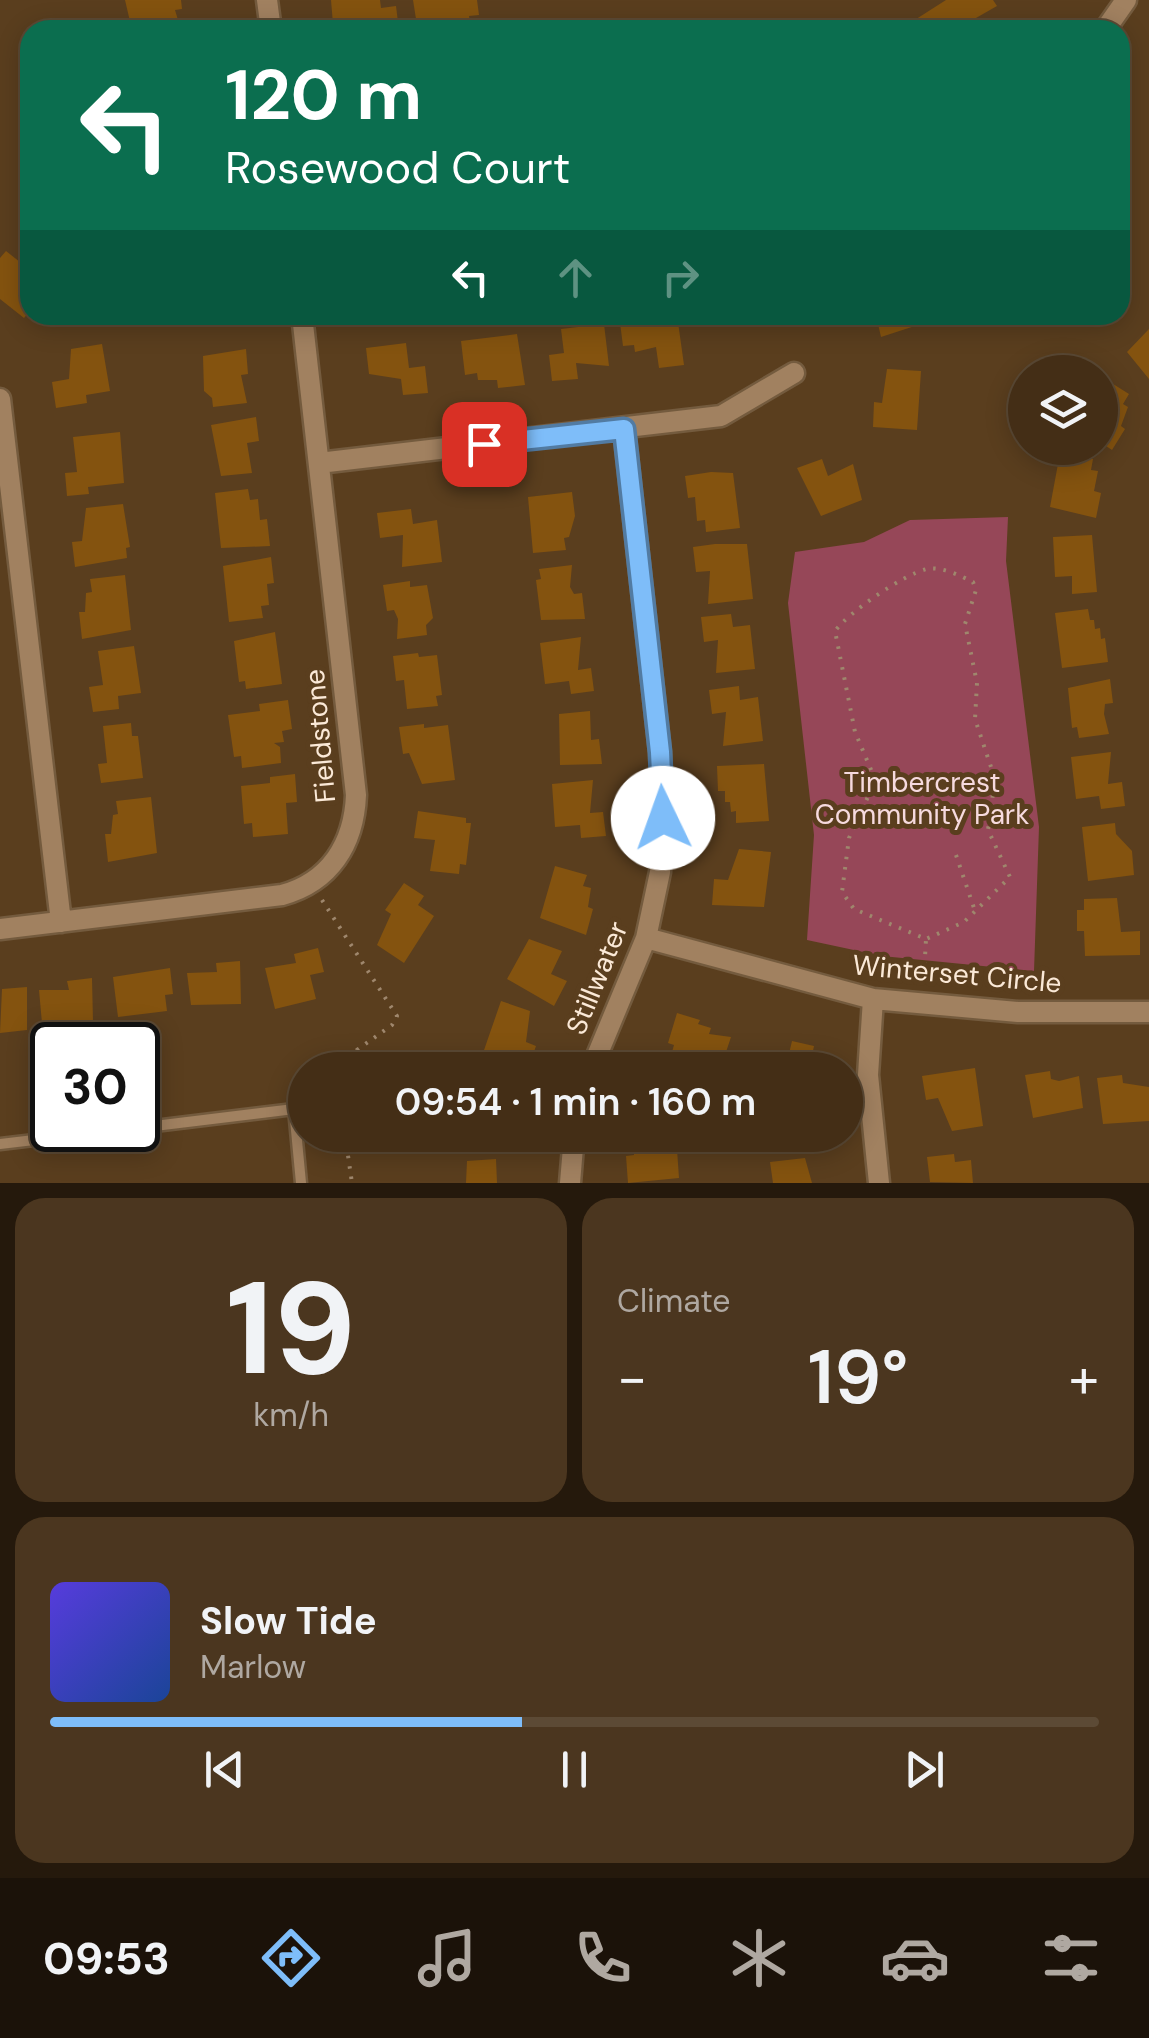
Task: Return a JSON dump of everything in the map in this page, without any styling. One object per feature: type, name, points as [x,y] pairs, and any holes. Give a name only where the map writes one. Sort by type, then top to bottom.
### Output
[{"type":"street","name":"Fieldstone","points":[[303,325],[356,795],[355,814],[344,847],[309,885]]},
{"type":"street","points":[[318,463],[721,416],[794,373]]},
{"type":"street","points":[[0,399],[61,922]]},
{"type":"street","name":"Stillwater","points":[[598,1052],[646,938],[660,872],[663,818],[660,752],[624,429]]},
{"type":"street","points":[[0,929],[255,900],[309,885]]},
{"type":"street","name":"Winterset Circle","points":[[646,938],[873,999],[1018,1012],[1149,1012]]},
{"type":"street","points":[[873,999],[868,1075],[879,1183]]},
{"type":"street","points":[[570,1183],[573,1152]]},
{"type":"lane","points":[[160,1125],[294,1109],[301,1183]]},
{"type":"lane","points":[[0,1144],[30,1140]]},
{"type":"path","points":[[924,569],[965,578],[976,590],[966,624],[977,683],[975,718],[996,779],[990,837],[1010,877],[975,912],[940,936],[926,939],[854,909],[842,892],[849,838],[872,788],[872,772],[856,732],[835,631],[868,602],[924,569]]},
{"type":"path","points":[[956,854],[975,912]]},
{"type":"path","points":[[309,885],[397,1016],[392,1025],[356,1052]]},
{"type":"path","points":[[924,975],[926,939]]},
{"type":"path","points":[[348,1152],[352,1183]]},
{"type":"green space","name":"Timbercrest Community Park","points":[[1008,517],[1006,561],[1039,827],[1034,971],[882,956],[807,940],[814,835],[788,603],[795,552],[864,542],[910,520]]},
{"type":"building","points":[[125,0],[181,0],[182,9],[175,10],[178,20],[130,20]]},
{"type":"building","points":[[331,0],[380,0],[381,8],[396,6],[398,20],[333,20]]},
{"type":"building","points":[[413,0],[477,0],[479,15],[469,16],[470,20],[416,19]]},
{"type":"building","points":[[946,0],[993,0],[997,6],[972,20],[915,20]]},
{"type":"building","points":[[6,251],[20,262],[20,315],[0,299],[0,258]]},
{"type":"building","points":[[604,325],[609,366],[576,363],[578,379],[552,381],[549,355],[564,353],[561,329]]},
{"type":"building","points":[[620,325],[678,325],[684,365],[659,368],[656,347],[635,352],[634,345],[623,346]]},
{"type":"building","points":[[878,325],[918,325],[881,337]]},
{"type":"building","points":[[1149,329],[1149,379],[1127,352]]},
{"type":"building","points":[[517,334],[525,385],[498,388],[497,380],[478,380],[477,373],[465,375],[461,341]]},
{"type":"building","points":[[406,343],[409,368],[425,366],[428,393],[403,395],[401,379],[369,374],[366,348]]},
{"type":"building","points":[[102,344],[110,391],[86,395],[87,403],[56,408],[52,382],[69,379],[71,349]]},
{"type":"building","points":[[246,349],[248,374],[241,375],[247,403],[213,407],[212,398],[204,391],[203,356]]},
{"type":"building","points":[[887,369],[921,371],[917,430],[873,427],[874,402],[882,403]]},
{"type":"building","points":[[1118,387],[1129,394],[1123,404],[1128,407],[1121,426],[1125,429],[1118,440]]},
{"type":"building","points":[[256,417],[259,441],[247,443],[252,473],[221,476],[211,425]]},
{"type":"building","points":[[120,432],[124,483],[88,487],[89,494],[67,496],[65,473],[77,472],[73,437]]},
{"type":"building","points":[[822,459],[828,476],[853,464],[862,500],[821,516],[797,468]]},
{"type":"building","points":[[1058,465],[1092,465],[1091,470],[1098,471],[1094,491],[1101,493],[1096,518],[1050,507]]},
{"type":"building","points":[[733,473],[740,528],[706,532],[705,520],[697,521],[695,497],[688,498],[685,476]]},
{"type":"building","points":[[248,489],[250,500],[258,499],[260,520],[267,519],[270,546],[221,548],[215,493]]},
{"type":"building","points":[[572,492],[575,516],[569,537],[564,538],[566,550],[533,553],[528,497]]},
{"type":"building","points":[[123,504],[130,547],[126,548],[127,558],[75,567],[72,542],[82,541],[86,508]]},
{"type":"building","points":[[411,509],[413,524],[437,520],[442,562],[402,567],[403,535],[380,538],[377,513]]},
{"type":"building","points":[[1092,535],[1097,592],[1072,594],[1072,576],[1055,577],[1053,537]]},
{"type":"building","points":[[747,544],[753,599],[708,604],[710,571],[696,572],[693,547]]},
{"type":"building","points":[[271,557],[274,583],[267,584],[269,605],[261,606],[263,618],[229,622],[223,566]]},
{"type":"building","points":[[572,565],[570,587],[574,594],[582,593],[585,619],[541,620],[536,580],[541,579],[539,569]]},
{"type":"building","points":[[125,575],[131,630],[82,639],[79,612],[85,612],[86,593],[92,592],[90,579]]},
{"type":"building","points":[[410,581],[410,587],[427,585],[433,618],[426,625],[427,635],[397,639],[398,619],[394,610],[387,611],[383,585]]},
{"type":"building","points":[[1088,609],[1095,629],[1100,628],[1101,639],[1105,638],[1108,662],[1062,668],[1055,613]]},
{"type":"building","points":[[731,614],[733,627],[750,625],[755,669],[716,673],[718,640],[704,642],[701,617]]},
{"type":"building","points":[[275,632],[282,684],[246,689],[245,681],[239,682],[234,641]]},
{"type":"building","points":[[581,637],[578,670],[591,668],[594,691],[571,694],[569,681],[545,684],[540,643]]},
{"type":"building","points":[[134,646],[141,693],[118,696],[119,709],[93,712],[89,687],[103,685],[98,651]]},
{"type":"building","points":[[418,653],[419,657],[437,655],[442,695],[436,696],[438,706],[407,709],[404,680],[396,681],[393,656]]},
{"type":"building","points":[[1110,679],[1113,703],[1105,704],[1104,714],[1109,734],[1079,738],[1077,727],[1072,728],[1068,688]]},
{"type":"building","points":[[739,686],[740,700],[758,697],[763,741],[723,746],[726,712],[712,714],[709,690]]},
{"type":"building","points":[[288,700],[292,729],[282,731],[284,742],[274,743],[280,747],[281,763],[242,768],[241,756],[234,757],[228,715],[260,711],[259,704]]},
{"type":"building","points":[[590,711],[591,740],[599,739],[602,764],[560,765],[559,714]]},
{"type":"building","points":[[131,723],[132,736],[138,736],[143,778],[101,783],[98,764],[107,763],[103,726]]},
{"type":"building","points":[[424,724],[424,728],[448,725],[455,780],[422,784],[409,753],[403,754],[399,727]]},
{"type":"building","points":[[1111,752],[1108,784],[1122,782],[1125,806],[1101,809],[1099,796],[1076,799],[1071,757]]},
{"type":"building","points":[[764,764],[769,821],[736,823],[736,811],[731,812],[730,802],[725,802],[725,791],[718,791],[717,766]]},
{"type":"building","points":[[295,774],[297,802],[286,803],[288,834],[253,837],[252,823],[244,824],[241,786],[270,783],[270,777]]},
{"type":"building","points":[[593,780],[590,813],[603,812],[606,836],[581,838],[580,825],[555,827],[552,784]]},
{"type":"building","points":[[151,797],[157,853],[108,862],[105,834],[111,834],[113,815],[118,814],[116,801]]},
{"type":"building","points":[[418,811],[466,818],[466,823],[471,823],[466,865],[460,864],[459,874],[430,871],[435,840],[414,838]]},
{"type":"building","points":[[1115,823],[1116,834],[1132,851],[1134,875],[1088,881],[1082,827]]},
{"type":"building","points":[[739,849],[771,852],[764,907],[712,905],[714,879],[728,880]]},
{"type":"building","points":[[555,866],[587,875],[583,886],[591,888],[588,907],[593,909],[586,935],[540,918]]},
{"type":"building","points":[[404,883],[424,896],[418,905],[434,916],[404,963],[377,945],[391,914],[385,910]]},
{"type":"building","points":[[1117,898],[1121,932],[1140,931],[1140,955],[1085,956],[1084,931],[1077,931],[1077,910],[1084,910],[1084,899]]},
{"type":"building","points":[[529,939],[562,951],[551,974],[567,981],[554,1006],[507,979]]},
{"type":"building","points":[[318,948],[324,972],[310,975],[316,999],[275,1009],[265,968],[296,963],[294,954]]},
{"type":"building","points":[[240,961],[241,1004],[191,1005],[187,973],[217,972],[216,963]]},
{"type":"building","points":[[170,968],[173,994],[165,995],[167,1011],[118,1017],[113,977]]},
{"type":"building","points":[[92,978],[93,1022],[42,1022],[39,990],[69,990],[67,981]]},
{"type":"building","points":[[27,987],[27,1030],[0,1033],[2,989]]},
{"type":"building","points":[[501,1001],[530,1011],[526,1042],[536,1046],[534,1052],[483,1052]]},
{"type":"building","points":[[677,1013],[700,1020],[698,1024],[711,1028],[709,1034],[731,1037],[726,1052],[672,1052],[674,1045],[668,1043]]},
{"type":"building","points":[[792,1041],[814,1046],[813,1052],[789,1052]]},
{"type":"building","points":[[975,1068],[983,1126],[952,1131],[938,1098],[926,1100],[922,1076]]},
{"type":"building","points":[[1050,1071],[1051,1079],[1059,1081],[1079,1076],[1083,1108],[1033,1118],[1025,1075]]},
{"type":"building","points":[[1122,1075],[1123,1083],[1149,1087],[1149,1121],[1103,1124],[1097,1078]]},
{"type":"building","points":[[677,1152],[679,1178],[628,1183],[626,1156]]},
{"type":"building","points":[[954,1154],[955,1162],[971,1160],[973,1183],[930,1182],[927,1157]]},
{"type":"building","points":[[805,1158],[812,1183],[773,1183],[770,1162]]},
{"type":"building","points":[[496,1159],[497,1183],[466,1183],[467,1161]]},
{"type":"route","points":[[484,444],[624,429],[660,752],[663,818]]}]
